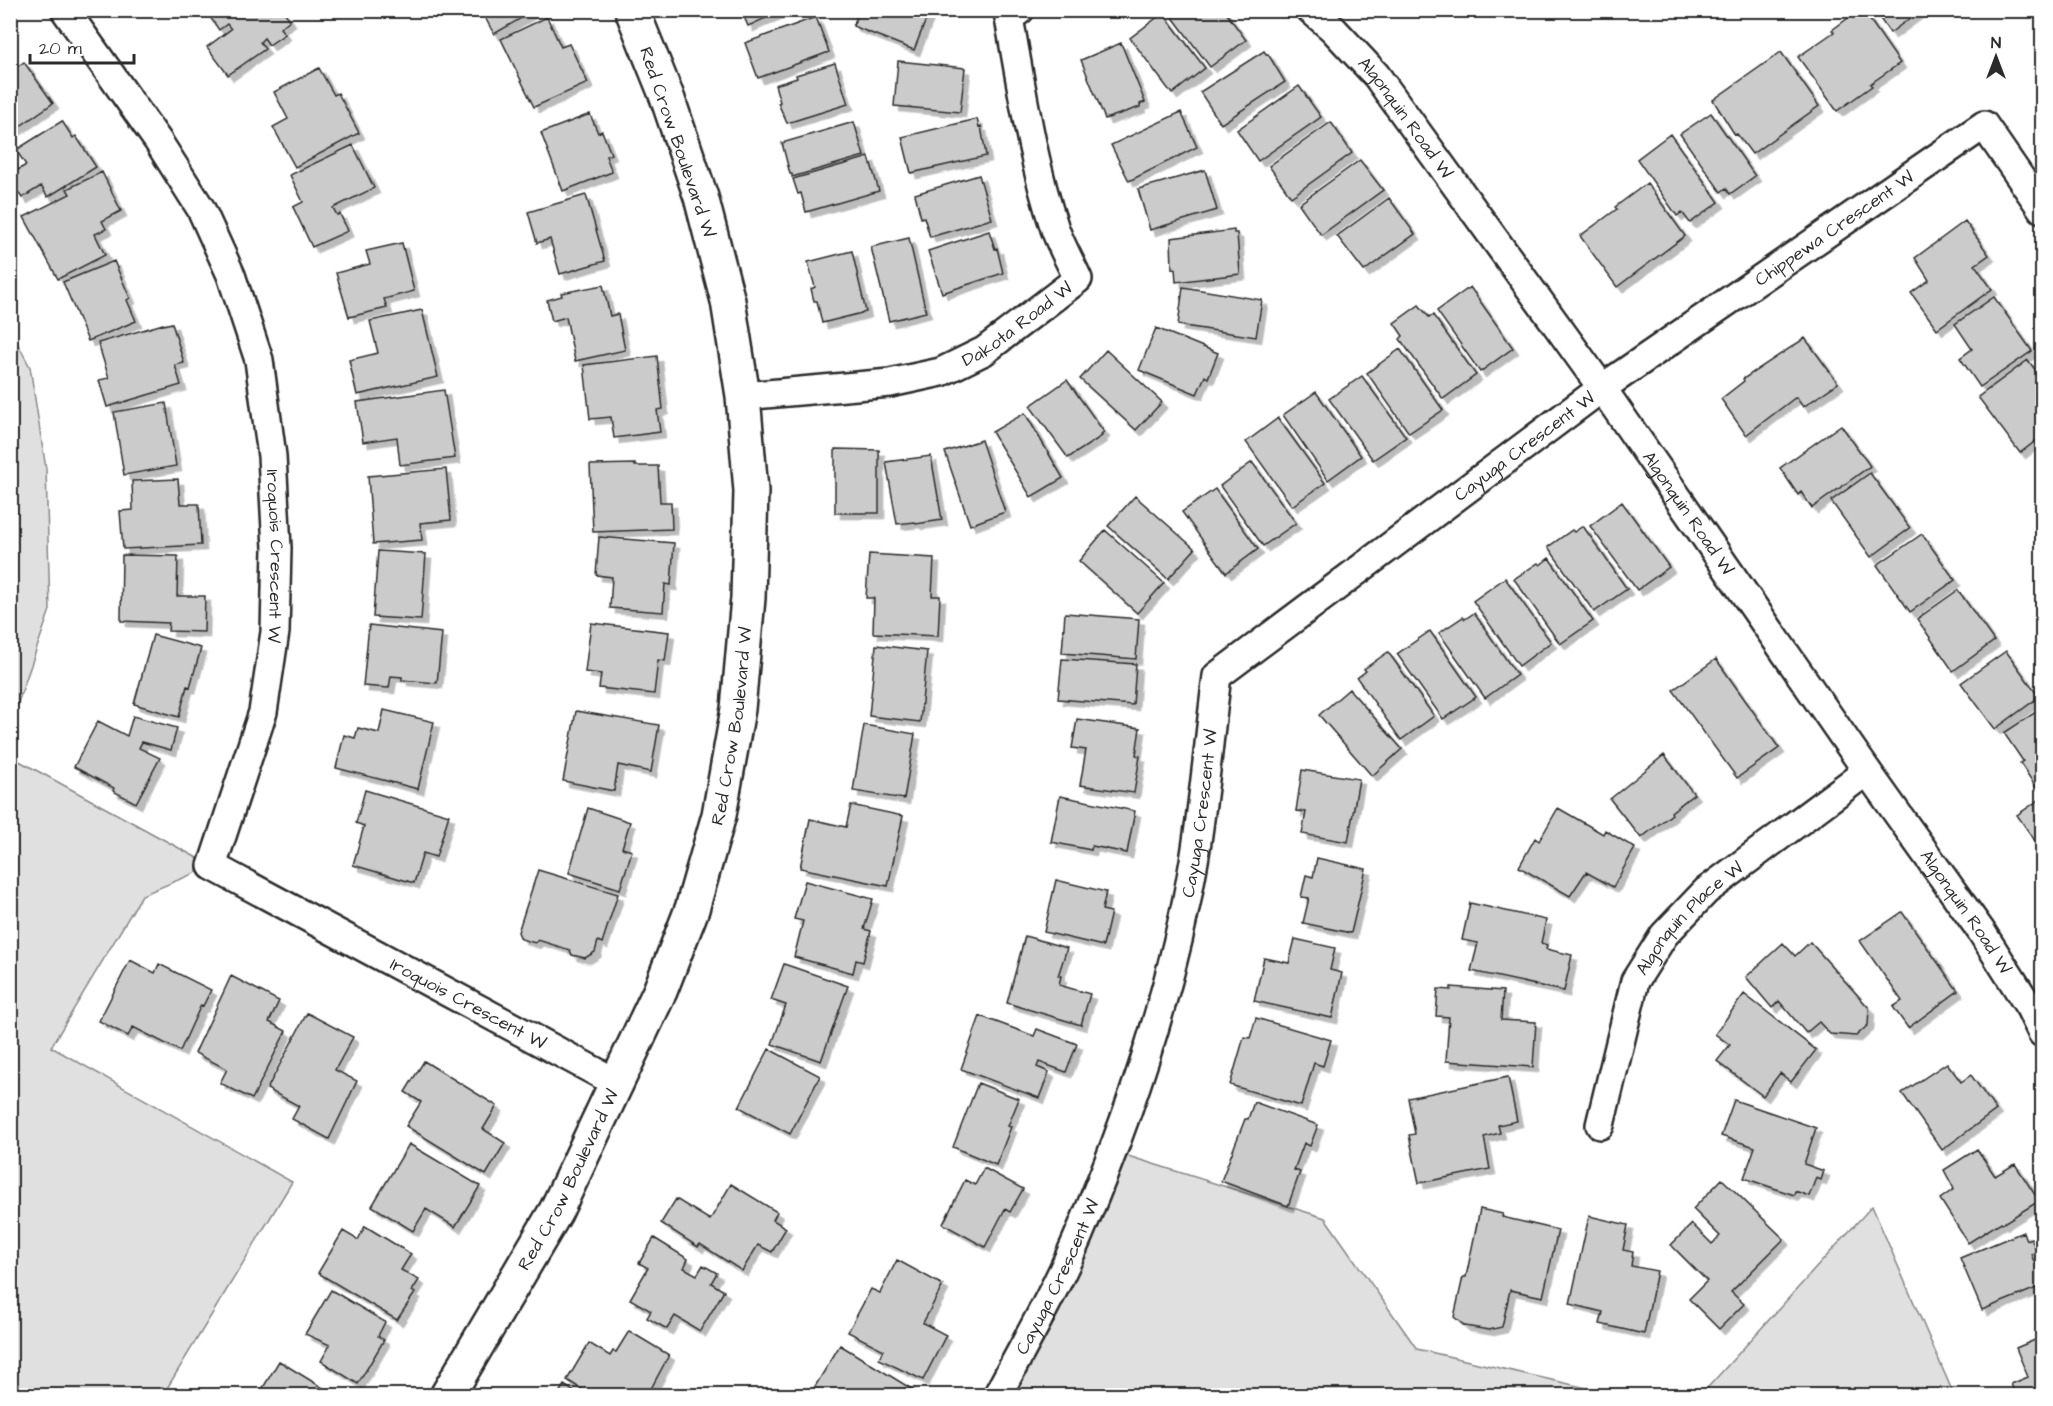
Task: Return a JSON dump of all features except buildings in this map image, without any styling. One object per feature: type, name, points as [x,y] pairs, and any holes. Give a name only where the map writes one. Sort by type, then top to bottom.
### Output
[{"type":"street","name":"Iroquois Crescent W","points":[[65,10],[158,141],[201,209],[231,275],[259,360],[272,456],[277,548],[275,632],[263,712],[212,866],[616,1083]]},
{"type":"street","name":"Red Crow Boulevard W","points":[[447,1395],[556,1210],[660,991],[693,909],[719,815],[738,709],[748,598],[751,490],[743,396],[728,301],[701,197],[667,97],[632,10]]},
{"type":"street","name":"Dakota Road W","points":[[743,396],[890,383],[941,372],[984,351],[1078,279],[1056,231],[1028,123],[1009,18],[1020,10]]},
{"type":"street","name":"Algonquin Road W","points":[[1311,10],[1333,29],[1376,75],[1602,388],[1867,771],[1981,931],[2030,1008],[2043,1033]]},
{"type":"street","name":"Chippewa Crescent W","points":[[1602,388],[1984,125],[2043,208]]},
{"type":"street","name":"Cayuga Crescent W","points":[[997,1395],[1041,1313],[1083,1227],[1143,1064],[1173,958],[1194,861],[1217,676],[1602,388]]},
{"type":"street","name":"Algonquin Place W","points":[[1600,1125],[1635,981],[1664,935],[1707,891],[1867,771]]},
{"type":"shaded area","points":[[11,331],[30,367],[46,469],[50,610],[11,723]]},
{"type":"shaded area","points":[[10,756],[212,866],[142,895],[51,1047],[292,1182],[163,1395],[11,1395]]},
{"type":"shaded area","points":[[1112,1151],[1325,1218],[1417,1349],[1617,1395],[997,1396]]},
{"type":"shaded area","points":[[1872,1206],[1954,1395],[1701,1395]]}]
